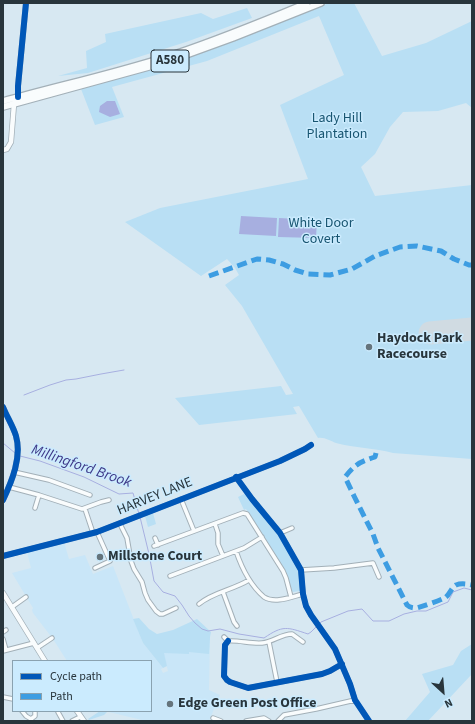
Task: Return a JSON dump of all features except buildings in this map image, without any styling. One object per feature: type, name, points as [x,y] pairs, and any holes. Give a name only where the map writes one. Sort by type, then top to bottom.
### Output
[{"type":"highway","name":"A580","points":[[3,101],[124,70],[165,57],[307,3]]},
{"type":"highway","name":"A580","points":[[3,107],[167,62],[321,3]]},
{"type":"street","points":[[18,97],[26,3]]},
{"type":"street","points":[[3,150],[7,149],[11,142],[14,104]]},
{"type":"street","points":[[3,407],[16,437],[18,454],[14,472],[3,500]]},
{"type":"street","name":"HARVEY LANE","points":[[3,556],[97,532],[120,524],[236,477],[280,461],[311,445]]},
{"type":"street","points":[[14,472],[49,480],[90,495]]},
{"type":"street","points":[[236,477],[280,533],[301,570],[303,594],[306,606],[335,649],[358,706],[369,721]]},
{"type":"street","points":[[9,487],[82,509],[109,500]]},
{"type":"street","points":[[85,493],[87,487]]},
{"type":"street","points":[[35,508],[39,495]]},
{"type":"street","points":[[181,499],[194,531]]},
{"type":"street","points":[[85,509],[92,530]]},
{"type":"street","points":[[155,538],[156,546],[243,513],[248,514],[283,571],[291,597]]},
{"type":"street","points":[[120,524],[128,542],[132,565],[142,582],[148,600],[160,614],[176,608]]},
{"type":"street","points":[[215,524],[218,533],[218,544],[223,556]]},
{"type":"street","points":[[280,533],[292,528]]},
{"type":"street","points":[[95,568],[110,561],[97,532]]},
{"type":"street","points":[[172,568],[173,575],[244,548],[262,537]]},
{"type":"street","points":[[236,551],[249,580],[261,595],[267,599],[275,600],[303,594]]},
{"type":"street","points":[[301,570],[334,568],[373,563],[379,577]]},
{"type":"street","points":[[199,604],[206,598],[237,587],[249,580]]},
{"type":"street","points":[[222,592],[236,625],[231,627]]},
{"type":"street","points":[[3,593],[44,660]]},
{"type":"street","points":[[12,607],[26,596]]},
{"type":"street","points":[[224,637],[228,641],[256,643],[269,642],[288,634],[292,634],[302,641],[297,644]]},
{"type":"street","points":[[37,648],[52,638]]},
{"type":"street","points":[[3,639],[4,650],[34,643]]},
{"type":"street","points":[[228,641],[225,645],[224,674],[230,682],[245,688],[322,674],[342,664]]},
{"type":"street","points":[[269,642],[277,682]]},
{"type":"street","points":[[278,721],[284,714],[356,700]]},
{"type":"street","points":[[23,712],[31,719],[35,716],[35,712]]},
{"type":"street","points":[[58,712],[63,721]]},
{"type":"street","points":[[213,718],[221,721]]},
{"type":"street","points":[[246,721],[264,718],[269,721]]},
{"type":"street","points":[[72,721],[82,719]]},
{"type":"shaded area","points":[[107,101],[115,101],[120,114],[110,117],[99,112],[100,106]]},
{"type":"shaded area","points":[[241,216],[277,218],[276,236],[239,234]]},
{"type":"shaded area","points":[[279,218],[317,220],[316,238],[278,237]]},
{"type":"shaded area","points":[[64,542],[69,559],[85,555],[93,574],[113,566],[143,643],[163,668],[161,669],[163,673],[168,671],[160,640],[210,637],[209,690],[220,695],[209,721],[146,721],[109,712],[152,712],[152,660],[66,660],[53,639],[33,613],[33,608],[12,573],[31,568],[27,552]]},
{"type":"green space","points":[[329,3],[354,3],[382,56],[426,43],[472,21],[472,108],[466,103],[438,111],[403,112],[390,127],[375,154],[361,167],[375,196],[472,185],[472,459],[393,453],[343,445],[318,438],[299,406],[293,407],[297,414],[199,425],[175,398],[281,386],[286,395],[293,394],[242,306],[225,285],[239,275],[227,259],[201,276],[125,222],[160,208],[308,179],[280,105],[344,75],[319,16],[207,61],[112,87],[124,117],[95,125],[81,89],[204,52]]},
{"type":"green space","points":[[247,8],[252,18],[186,42],[88,73],[58,76],[87,68],[86,51],[106,42],[105,34],[201,13],[213,19]]},
{"type":"green space","points":[[244,494],[280,534],[288,549],[289,555],[299,569],[301,575],[300,591],[292,591],[285,570],[246,509],[244,510],[238,497]]},
{"type":"green space","points":[[153,513],[156,524],[148,527],[145,516]]},
{"type":"green space","points":[[139,618],[149,629],[157,634],[173,630],[197,619],[211,632],[209,654],[189,652],[189,654],[164,653],[167,666],[163,668],[143,643],[133,619]]},
{"type":"green space","points":[[472,644],[472,674],[428,721],[405,721],[430,692],[422,674],[453,665],[461,651]]},
{"type":"green space","points":[[98,712],[107,712],[104,715],[89,720],[88,719]]},
{"type":"waterway","points":[[24,395],[66,380],[124,370]]},
{"type":"waterway","name":"Millingford Brook","points":[[3,443],[15,453]]},
{"type":"waterway","name":"Millingford Brook","points":[[20,456],[40,461],[84,477],[119,494],[133,493],[139,514]]},
{"type":"waterway","name":"Millingford Brook","points":[[140,517],[154,581],[163,592],[175,596],[195,623],[202,629],[208,631],[220,629],[264,638],[285,628],[308,634],[321,622],[348,611],[362,609],[373,621],[389,621],[404,614],[417,611],[426,611],[448,602],[453,592],[464,588],[472,590]]},
{"type":"runway","points":[[430,333],[472,329]]},
{"type":"marked path","points":[[209,276],[257,259],[269,260],[283,264],[308,274],[330,275],[352,269],[375,256],[400,247],[417,246],[441,251],[454,259],[472,265]]},
{"type":"marked path","points":[[376,453],[375,457],[358,464],[345,477],[373,534],[378,548],[407,605],[413,608],[421,607],[446,597],[456,585],[472,585]]},
{"type":"cycle path","points":[[18,97],[26,3]]},
{"type":"cycle path","points":[[3,407],[18,444],[17,460],[13,477],[3,500]]},
{"type":"cycle path","points":[[3,556],[97,532],[280,461],[311,445]]},
{"type":"cycle path","points":[[236,477],[280,533],[301,570],[303,594],[306,606],[335,649],[355,700],[369,721]]},
{"type":"cycle path","points":[[228,641],[225,645],[224,676],[230,682],[248,688],[322,674],[342,664]]},
{"type":"place","name":"Haydock Park Racecourse","points":[[369,347]]},
{"type":"place","name":"Millstone Court","points":[[100,557]]},
{"type":"place","name":"Edge Green Post Office","points":[[170,704]]},
{"type":"park label","name":"Lady Hill Plantation","points":[[337,128]]},
{"type":"park label","name":"White Door Covert","points":[[321,232]]}]
